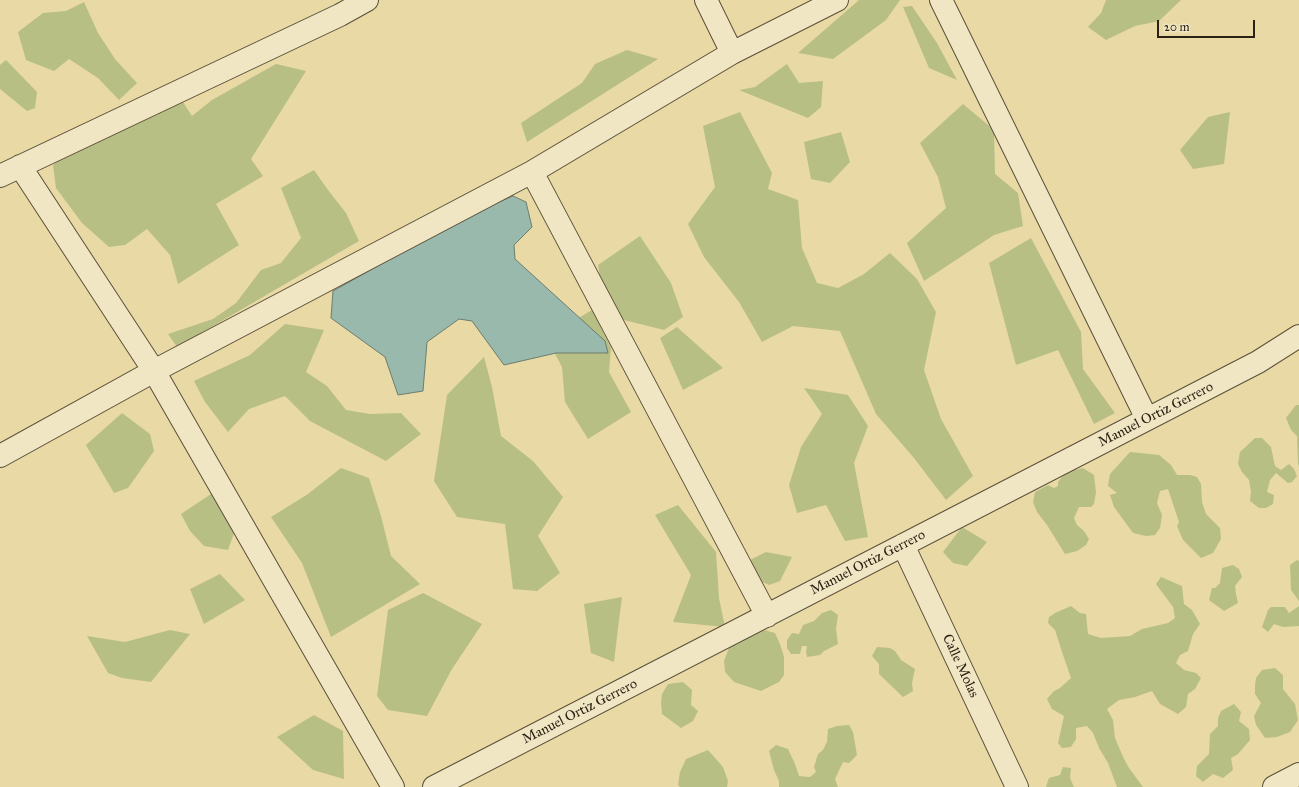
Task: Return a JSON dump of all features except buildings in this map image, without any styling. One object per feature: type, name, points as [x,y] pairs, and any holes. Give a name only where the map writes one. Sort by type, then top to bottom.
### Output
[{"type":"street","points":[[0,176],[337,7],[367,0]]},
{"type":"street","points":[[706,0],[732,53]]},
{"type":"street","points":[[0,456],[154,371],[532,172],[732,53],[837,0]]},
{"type":"street","points":[[941,0],[1147,419]]},
{"type":"street","points":[[20,166],[154,371],[393,787]]},
{"type":"street","points":[[532,172],[767,616]]},
{"type":"street","name":"Manuel Ortiz Gerrero","points":[[434,787],[1258,362],[1299,336]]},
{"type":"street","name":"Calle Molas","points":[[903,545],[1017,787]]},
{"type":"street","points":[[1274,787],[1299,774]]},
{"type":"green space","points":[[859,0],[900,0],[886,20],[833,59],[798,53]]},
{"type":"green space","points":[[1106,0],[1181,0],[1159,21],[1135,26],[1106,40],[1088,27],[1101,13]]},
{"type":"green space","points":[[84,2],[98,33],[115,59],[137,83],[119,100],[98,78],[69,59],[54,71],[26,60],[18,32],[43,13],[66,11]]},
{"type":"green space","points":[[912,6],[937,43],[957,80],[929,68],[903,7]]},
{"type":"green space","points":[[627,50],[658,59],[527,142],[521,123],[582,83],[595,64]]},
{"type":"green space","points":[[6,60],[37,92],[35,108],[27,111],[0,89],[0,65]]},
{"type":"green space","points":[[276,64],[306,71],[251,159],[263,176],[216,204],[239,245],[178,284],[170,255],[147,229],[125,245],[109,247],[82,223],[56,188],[53,165],[85,134],[177,93],[192,116],[212,100]]},
{"type":"green space","points":[[787,64],[799,83],[823,81],[821,107],[808,118],[739,90],[755,87]]},
{"type":"green space","points":[[963,104],[994,130],[995,174],[1018,193],[1023,226],[994,235],[924,281],[907,243],[946,208],[938,177],[920,143]]},
{"type":"green space","points":[[740,112],[772,173],[768,189],[798,200],[802,248],[817,283],[838,288],[864,274],[890,253],[917,279],[936,312],[924,370],[941,419],[973,476],[946,500],[914,458],[876,414],[840,331],[793,326],[762,342],[739,302],[704,257],[688,224],[715,187],[703,126]]},
{"type":"green space","points":[[1230,112],[1224,164],[1193,169],[1180,150],[1208,117]]},
{"type":"green space","points":[[841,132],[850,162],[830,183],[811,179],[804,142]]},
{"type":"green space","points":[[314,170],[346,213],[359,241],[177,347],[168,334],[213,319],[236,303],[261,270],[281,263],[301,238],[281,188]]},
{"type":"green space","points":[[640,236],[671,283],[683,317],[664,330],[616,318],[601,283],[598,265]]},
{"type":"green space","points":[[1031,238],[1081,332],[1083,369],[1115,413],[1094,424],[1058,350],[1016,365],[989,263]]},
{"type":"green space","points":[[592,310],[611,348],[609,372],[631,412],[588,439],[565,402],[562,367],[546,337]]},
{"type":"green space","points":[[285,324],[324,330],[306,372],[327,386],[346,410],[370,414],[401,413],[421,434],[386,461],[310,421],[285,396],[249,409],[228,432],[205,402],[194,381],[250,355]]},
{"type":"green space","points":[[677,327],[723,368],[683,390],[660,338]]},
{"type":"green space","points":[[484,357],[492,387],[501,436],[533,461],[563,497],[538,536],[560,573],[537,591],[513,589],[505,524],[457,517],[434,481],[447,395]]},
{"type":"green space","points":[[804,388],[848,395],[868,426],[854,463],[868,537],[845,541],[826,505],[797,513],[789,485],[801,447],[822,414]]},
{"type":"green space","points":[[1296,405],[1299,405],[1299,466],[1297,436],[1291,430],[1286,418]]},
{"type":"green space","points":[[122,413],[150,434],[154,451],[128,488],[114,493],[86,445]]},
{"type":"green space","points":[[1255,438],[1262,438],[1271,447],[1275,466],[1281,470],[1289,464],[1294,469],[1297,476],[1292,482],[1288,483],[1276,473],[1270,480],[1267,492],[1274,495],[1273,504],[1266,508],[1259,508],[1250,501],[1251,492],[1249,480],[1242,472],[1238,464],[1240,452]]},
{"type":"green space","points":[[1130,452],[1159,455],[1171,465],[1177,475],[1190,475],[1197,477],[1201,484],[1202,502],[1206,514],[1220,528],[1221,539],[1213,553],[1201,558],[1183,540],[1177,526],[1179,522],[1168,489],[1160,491],[1157,503],[1162,515],[1160,528],[1155,535],[1146,536],[1133,533],[1114,507],[1110,495],[1117,493],[1108,486],[1110,474]]},
{"type":"green space","points":[[341,468],[369,478],[381,516],[391,556],[420,584],[331,637],[302,563],[271,517],[308,494]]},
{"type":"green space","points":[[1083,468],[1094,475],[1096,492],[1094,504],[1091,507],[1079,507],[1074,518],[1077,525],[1084,531],[1089,539],[1086,545],[1077,551],[1065,554],[1037,512],[1033,502],[1035,492],[1048,485],[1054,488],[1058,486],[1058,482],[1066,472]]},
{"type":"green space","points":[[214,492],[239,519],[228,550],[204,546],[190,531],[181,514]]},
{"type":"green space","points":[[678,505],[716,552],[719,598],[725,627],[673,622],[691,575],[655,515]]},
{"type":"green space","points":[[962,527],[987,542],[967,566],[953,563],[943,552]]},
{"type":"green space","points":[[766,552],[792,557],[780,581],[769,585],[754,578],[750,560]]},
{"type":"green space","points":[[1297,560],[1299,561],[1299,601],[1291,590],[1290,565]]},
{"type":"green space","points":[[1233,565],[1239,569],[1242,577],[1235,586],[1238,603],[1224,611],[1209,600],[1212,588],[1215,588],[1220,583],[1222,568]]},
{"type":"green space","points":[[220,574],[245,600],[204,624],[190,589]]},
{"type":"green space","points":[[1161,577],[1182,586],[1184,604],[1192,610],[1200,624],[1193,634],[1188,651],[1180,655],[1176,663],[1184,670],[1196,673],[1201,678],[1195,689],[1188,694],[1186,707],[1178,714],[1160,704],[1152,691],[1135,697],[1119,700],[1107,709],[1113,720],[1115,738],[1124,759],[1143,787],[1117,787],[1108,763],[1099,748],[1093,733],[1087,726],[1076,728],[1076,739],[1071,747],[1062,748],[1058,743],[1064,716],[1052,709],[1047,699],[1054,691],[1060,688],[1071,678],[1055,630],[1048,623],[1049,617],[1071,606],[1080,613],[1086,614],[1088,634],[1101,638],[1130,636],[1142,629],[1168,623],[1175,618],[1173,607],[1156,584]]},
{"type":"green space","points":[[423,593],[482,624],[452,669],[427,716],[388,710],[377,696],[388,610]]},
{"type":"green space","points":[[622,597],[614,662],[591,653],[584,604]]},
{"type":"green space","points":[[1299,606],[1299,626],[1283,627],[1274,624],[1268,632],[1262,627],[1268,610],[1271,607],[1285,607],[1289,613]]},
{"type":"green space","points":[[831,610],[838,615],[836,629],[838,644],[824,651],[820,655],[807,657],[807,646],[802,646],[800,654],[791,654],[787,648],[787,640],[792,633],[799,634],[803,625],[814,621],[822,613]]},
{"type":"green space","points":[[170,630],[190,634],[151,682],[122,678],[108,673],[87,636],[125,642]]},
{"type":"green space","points":[[764,630],[775,633],[780,644],[784,657],[784,675],[779,682],[761,691],[734,682],[725,672],[724,661],[730,645],[745,634]]},
{"type":"green space","points":[[877,647],[890,648],[895,651],[901,660],[915,669],[912,683],[913,691],[903,697],[879,674],[879,664],[872,656]]},
{"type":"green space","points":[[1275,668],[1283,675],[1283,689],[1295,704],[1298,720],[1290,732],[1277,737],[1265,738],[1256,725],[1254,716],[1261,703],[1255,694],[1256,678],[1262,670]]},
{"type":"green space","points":[[683,682],[692,690],[691,705],[698,711],[693,721],[681,728],[662,714],[661,703],[662,694],[668,684]]},
{"type":"green space","points":[[1234,704],[1241,712],[1239,721],[1249,729],[1250,740],[1238,754],[1231,758],[1233,770],[1223,778],[1213,774],[1203,782],[1196,776],[1197,766],[1209,754],[1210,734],[1218,726],[1218,718],[1221,711]]},
{"type":"green space","points":[[314,715],[343,731],[344,779],[313,770],[277,737]]},
{"type":"green space","points":[[849,725],[853,732],[857,755],[849,763],[843,762],[835,779],[838,787],[779,787],[779,781],[774,770],[769,751],[776,745],[788,749],[799,776],[810,777],[816,772],[814,767],[818,754],[823,750],[827,742],[828,729],[837,726]]},
{"type":"green space","points":[[708,750],[723,767],[728,781],[727,787],[680,787],[678,785],[680,772],[686,759]]},
{"type":"green space","points":[[1063,767],[1071,768],[1070,778],[1074,787],[1046,787],[1049,778],[1060,775]]},
{"type":"shaded area","points":[[513,196],[526,202],[532,227],[514,245],[515,259],[605,341],[608,353],[556,353],[504,365],[472,321],[459,319],[427,342],[423,391],[398,395],[385,357],[331,318],[333,291],[472,213]]}]
